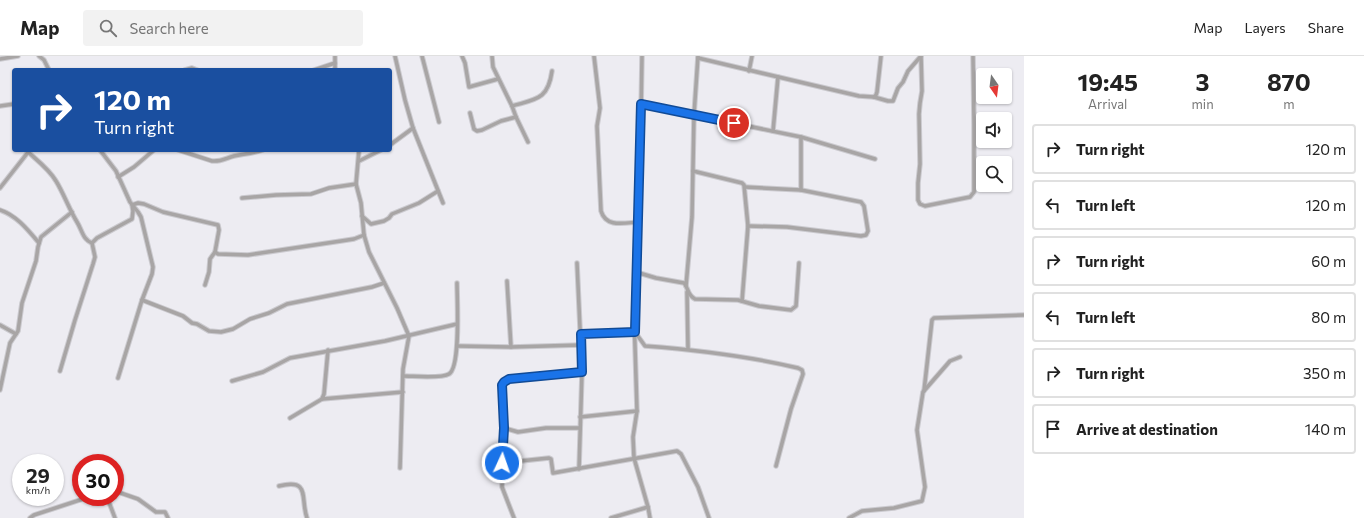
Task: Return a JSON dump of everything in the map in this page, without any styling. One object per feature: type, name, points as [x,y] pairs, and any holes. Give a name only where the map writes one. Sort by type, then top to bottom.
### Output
[{"type":"street","points":[[0,59],[18,56]]},
{"type":"street","points":[[39,56],[44,60],[48,68]]},
{"type":"street","points":[[335,56],[335,68]]},
{"type":"street","points":[[395,56],[405,100],[414,128],[443,203]]},
{"type":"street","points":[[422,56],[439,122]]},
{"type":"street","points":[[462,56],[465,63],[469,87],[498,79]]},
{"type":"street","points":[[492,56],[493,67],[498,79],[528,142]]},
{"type":"street","points":[[594,56],[600,108],[597,126],[601,211],[606,221],[614,223],[638,222]]},
{"type":"street","points":[[642,56],[635,332],[637,411],[633,437],[634,458],[650,518]]},
{"type":"street","points":[[749,71],[752,56]]},
{"type":"street","points":[[874,96],[876,96],[881,56]]},
{"type":"street","points":[[688,349],[686,286],[692,217],[694,115],[698,57],[749,71],[859,96],[874,96],[888,101],[893,100],[908,71],[921,56]]},
{"type":"street","points":[[921,56],[922,91],[920,103],[920,164],[918,200],[920,204],[925,206],[970,197],[974,192],[972,56]]},
{"type":"street","points":[[320,68],[335,63]]},
{"type":"street","points":[[512,106],[536,99],[545,93],[551,82],[552,71]]},
{"type":"street","points":[[773,131],[778,77]]},
{"type":"street","points":[[0,106],[12,104]]},
{"type":"street","points":[[641,104],[801,137],[875,159]]},
{"type":"street","points":[[470,113],[474,129],[477,131],[501,121],[516,117]]},
{"type":"street","points":[[392,144],[414,128]]},
{"type":"street","points":[[801,137],[801,190]]},
{"type":"street","points":[[0,188],[27,152]]},
{"type":"street","points":[[29,152],[56,181],[86,240],[92,243]]},
{"type":"street","points":[[102,152],[116,170],[132,205],[141,217],[153,267],[118,378]]},
{"type":"street","points":[[118,177],[134,167],[152,152]]},
{"type":"street","points":[[184,152],[218,162],[234,156],[247,155],[257,152]]},
{"type":"street","points":[[359,152],[356,184],[361,203],[364,235],[370,252],[397,308],[408,336],[403,376],[400,468]]},
{"type":"street","points":[[359,162],[377,152]]},
{"type":"street","points":[[693,171],[742,183],[745,187],[748,226],[742,301]]},
{"type":"street","points":[[242,198],[311,194],[329,188],[356,184]]},
{"type":"street","points":[[745,187],[801,190],[861,202],[864,206],[868,232],[866,235],[861,236],[787,227],[748,226]]},
{"type":"street","points":[[362,216],[371,224],[384,221],[392,214],[420,203],[438,191]]},
{"type":"street","points":[[132,205],[138,203],[144,204],[163,212],[218,225],[220,230],[215,252],[210,259],[209,272],[205,285]]},
{"type":"street","points":[[92,243],[97,238],[132,218],[132,205]]},
{"type":"street","points":[[0,210],[7,212],[22,224],[38,243]]},
{"type":"street","points":[[0,390],[10,343],[16,334],[19,325],[22,303],[36,261],[38,243],[41,237],[72,212]]},
{"type":"street","points":[[215,252],[218,254],[248,255],[354,239],[364,235]]},
{"type":"street","points":[[60,371],[95,256],[92,243]]},
{"type":"street","points":[[577,263],[582,372],[579,469]]},
{"type":"street","points":[[687,292],[692,297],[699,299],[742,301],[747,304],[785,310],[794,308],[796,306],[799,263]]},
{"type":"street","points":[[636,272],[656,278],[684,283],[686,286]]},
{"type":"street","points":[[507,281],[511,347]]},
{"type":"street","points":[[142,300],[183,316],[192,323],[198,324],[209,331],[221,332],[233,329],[250,319],[269,313],[287,304],[372,287],[384,283]]},
{"type":"street","points":[[403,376],[448,375],[454,370],[458,346],[457,283]]},
{"type":"street","points":[[849,518],[862,511],[894,508],[922,501],[925,487],[917,430],[924,392],[932,320],[934,318],[1024,315]]},
{"type":"street","points":[[232,381],[263,372],[290,358],[408,336],[457,324]]},
{"type":"street","points":[[0,325],[16,334]]},
{"type":"street","points":[[581,334],[635,332]]},
{"type":"street","points":[[635,332],[645,346],[688,349],[769,361],[802,370],[803,374],[791,409],[776,466]]},
{"type":"street","points":[[458,346],[511,347],[581,345]]},
{"type":"street","points":[[322,399],[324,394],[328,350]]},
{"type":"street","points":[[924,392],[950,362],[960,357]]},
{"type":"street","points":[[514,518],[502,487],[504,428],[502,385],[509,379],[582,372]]},
{"type":"street","points":[[290,418],[322,399],[403,392]]},
{"type":"street","points":[[580,417],[637,411]]},
{"type":"street","points":[[504,428],[518,432],[546,428],[580,428]]},
{"type":"street","points":[[502,463],[549,458],[551,459],[553,473],[634,458],[677,452],[681,454],[698,487],[709,518]]},
{"type":"street","points":[[279,486],[291,483],[295,484],[301,489],[303,492],[307,518]]},
{"type":"street","points":[[124,494],[138,499],[156,512],[165,512],[168,518]]},
{"type":"street","points":[[30,518],[34,515],[72,503]]},
{"type":"street","points":[[110,506],[115,518]]},
{"type":"street","points":[[611,518],[648,507]]},
{"type":"route","points":[[502,463],[504,428],[502,385],[504,382],[509,379],[582,372],[581,334],[635,332],[634,314],[640,172],[641,104],[734,123]]}]
